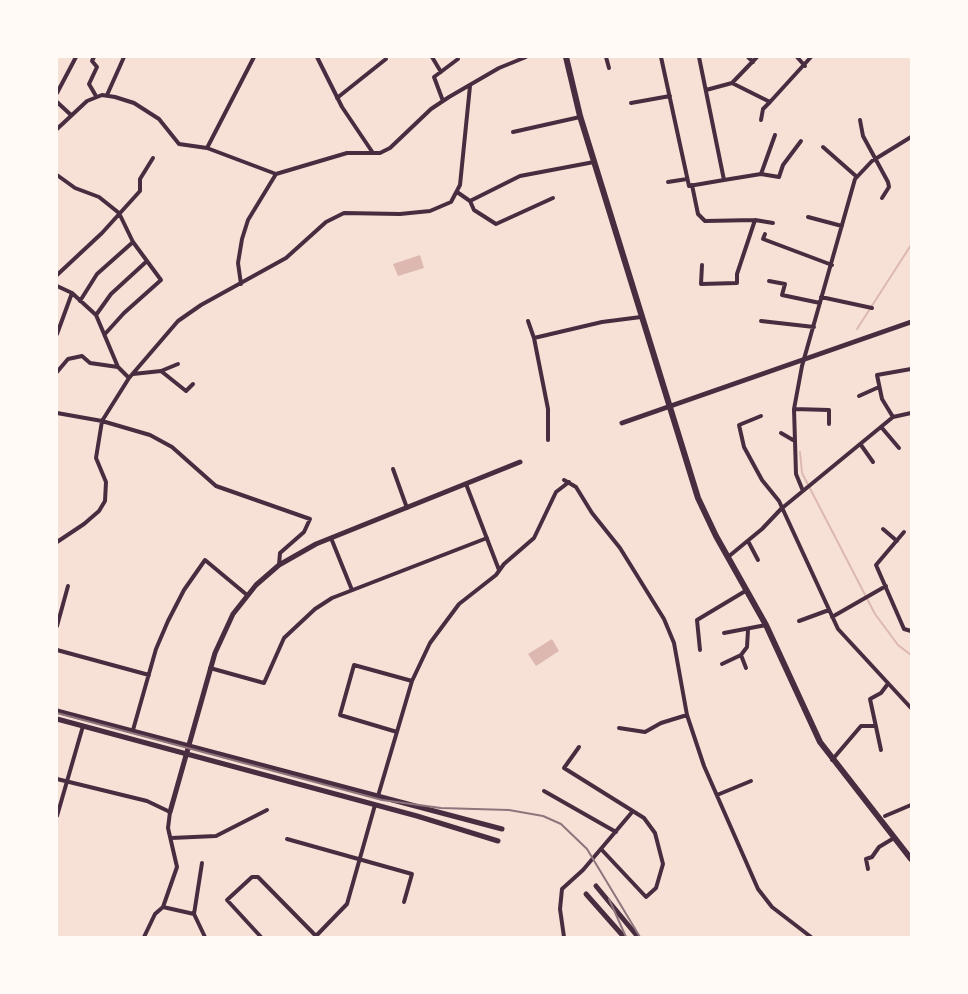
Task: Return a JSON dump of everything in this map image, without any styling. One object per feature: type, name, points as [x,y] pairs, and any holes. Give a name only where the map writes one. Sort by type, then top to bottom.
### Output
[{"type":"main road","points":[[566,57],[580,116],[694,487],[728,557],[748,589],[766,625],[809,721],[832,760],[911,859]]},
{"type":"street","points":[[57,93],[76,57]]},
{"type":"street","points":[[87,57],[93,59],[97,67],[89,84],[96,96]]},
{"type":"street","points":[[107,95],[124,57]]},
{"type":"street","points":[[207,148],[254,57]]},
{"type":"street","points":[[317,57],[337,98],[374,154]]},
{"type":"street","points":[[432,57],[441,72]]},
{"type":"street","points":[[57,129],[87,101],[96,96],[107,95],[134,103],[159,119],[179,144],[207,148],[276,174],[347,153],[374,154],[390,148],[443,100],[499,68],[526,57]]},
{"type":"street","points":[[606,57],[609,68]]},
{"type":"street","points":[[662,57],[687,179],[689,186],[692,186],[698,214],[705,221],[755,220],[773,223]]},
{"type":"street","points":[[699,57],[724,180]]},
{"type":"street","points":[[748,57],[753,62]]},
{"type":"street","points":[[706,90],[732,83],[757,57]]},
{"type":"street","points":[[797,57],[805,66]]},
{"type":"street","points":[[761,120],[763,110],[811,57]]},
{"type":"street","points":[[337,98],[386,59]]},
{"type":"street","points":[[443,100],[434,77],[458,59]]},
{"type":"street","points":[[732,83],[770,102]]},
{"type":"street","points":[[57,542],[84,524],[99,511],[105,501],[106,482],[96,458],[102,421],[131,376],[178,321],[286,258],[326,222],[344,213],[400,214],[430,211],[451,202],[457,192],[470,86]]},
{"type":"street","points":[[631,103],[670,96]]},
{"type":"street","points":[[57,102],[71,115]]},
{"type":"street","points":[[513,132],[580,116]]},
{"type":"street","points":[[860,120],[863,136],[888,182],[889,187],[882,198]]},
{"type":"street","points":[[761,174],[775,135]]},
{"type":"street","points":[[805,489],[796,474],[793,441],[794,409],[820,300],[842,226],[857,177],[875,159],[911,137]]},
{"type":"street","points":[[692,186],[761,174],[779,177],[783,165],[801,141]]},
{"type":"street","points":[[823,147],[857,177]]},
{"type":"street","points":[[57,276],[102,233],[140,191],[140,179],[153,158]]},
{"type":"street","points":[[470,201],[520,176],[594,162]]},
{"type":"street","points":[[241,284],[238,263],[248,220],[276,174]]},
{"type":"street","points":[[57,175],[75,188],[99,197],[119,213],[133,242],[161,280],[124,313],[105,334]]},
{"type":"street","points":[[668,182],[687,179]]},
{"type":"street","points":[[457,192],[470,201],[474,210],[496,224],[553,198]]},
{"type":"street","points":[[808,217],[842,226]]},
{"type":"street","points":[[702,265],[701,284],[737,283],[737,274],[755,220]]},
{"type":"street","points":[[765,234],[763,239],[832,265]]},
{"type":"street","points":[[80,301],[97,274],[133,242]]},
{"type":"street","points":[[96,315],[111,294],[147,261]]},
{"type":"street","points":[[769,281],[784,284],[783,296],[871,307]]},
{"type":"street","points":[[57,286],[72,293],[96,315],[118,367]]},
{"type":"street","points":[[57,334],[72,293]]},
{"type":"street","points":[[534,338],[602,322],[641,317]]},
{"type":"street","points":[[528,321],[534,338],[548,410],[548,440]]},
{"type":"street","points":[[761,321],[814,327]]},
{"type":"street","points":[[622,423],[669,404],[911,322]]},
{"type":"street","points":[[57,372],[68,359],[82,356],[90,363],[118,367],[131,376],[161,371],[178,364]]},
{"type":"street","points":[[892,417],[882,399],[877,375],[911,369]]},
{"type":"street","points":[[161,371],[186,391],[193,384]]},
{"type":"street","points":[[859,396],[879,387]]},
{"type":"street","points":[[794,409],[829,410],[829,424]]},
{"type":"street","points":[[57,413],[102,421],[142,432],[161,441],[216,486],[310,519],[304,532],[280,553],[279,565]]},
{"type":"street","points":[[728,557],[748,541],[781,508],[882,428],[892,417],[911,413]]},
{"type":"street","points":[[761,416],[739,425],[740,435],[748,455],[779,501],[832,617],[849,643],[887,686],[911,708]]},
{"type":"street","points":[[882,428],[899,448]]},
{"type":"street","points":[[782,433],[793,441]]},
{"type":"street","points":[[861,445],[873,462]]},
{"type":"street","points":[[144,937],[155,914],[163,907],[177,867],[168,828],[170,812],[210,668],[226,627],[247,595],[279,565],[331,538],[520,462]]},
{"type":"street","points":[[393,469],[407,508]]},
{"type":"street","points":[[564,480],[569,482],[620,548],[653,606],[664,619],[674,643],[687,715],[704,766],[758,889],[772,907],[811,937]]},
{"type":"street","points":[[378,796],[412,681],[430,643],[444,622],[469,595],[500,571],[534,538],[556,492],[569,482]]},
{"type":"street","points":[[466,484],[500,571]]},
{"type":"street","points":[[883,530],[897,541]]},
{"type":"street","points":[[904,532],[876,565],[904,629],[911,631]]},
{"type":"street","points":[[210,668],[264,683],[284,638],[298,622],[332,598],[487,537]]},
{"type":"street","points":[[331,538],[352,590]]},
{"type":"street","points":[[748,541],[758,560]]},
{"type":"street","points":[[133,729],[168,621],[184,590],[205,560],[247,595]]},
{"type":"street","points":[[57,626],[68,586]]},
{"type":"street","points":[[832,617],[886,586]]},
{"type":"street","points":[[700,650],[697,620],[748,589]]},
{"type":"street","points":[[799,621],[829,610]]},
{"type":"street","points":[[724,633],[766,625]]},
{"type":"street","points":[[722,664],[741,655],[747,646],[748,630]]},
{"type":"street","points":[[57,650],[149,675]]},
{"type":"street","points":[[741,655],[747,668]]},
{"type":"street","points":[[397,732],[340,715],[354,665],[412,681]]},
{"type":"street","points":[[881,750],[870,699],[881,693],[887,686]]},
{"type":"street","points":[[57,711],[133,729],[502,829]]},
{"type":"street","points":[[619,728],[645,732],[660,723],[687,715]]},
{"type":"street","points":[[57,719],[375,805],[498,842]]},
{"type":"street","points":[[57,816],[83,725]]},
{"type":"street","points":[[832,760],[861,726],[876,726]]},
{"type":"street","points":[[579,747],[564,768],[644,818],[655,834],[663,864],[656,888],[646,897],[601,849]]},
{"type":"street","points":[[57,779],[147,801],[170,812]]},
{"type":"street","points":[[717,795],[751,781]]},
{"type":"street","points":[[544,791],[616,832]]},
{"type":"street","points":[[261,937],[227,900],[252,877],[258,877],[315,936],[347,904],[375,805]]},
{"type":"street","points":[[885,816],[911,805]]},
{"type":"street","points":[[171,838],[216,836],[267,810]]},
{"type":"street","points":[[564,937],[560,909],[562,889],[601,849],[633,811]]},
{"type":"street","points":[[868,869],[866,859],[873,857],[879,847],[895,838]]},
{"type":"street","points":[[287,839],[412,874],[404,902]]},
{"type":"street","points":[[202,863],[194,914],[206,937]]},
{"type":"street","points":[[596,886],[638,937]]},
{"type":"street","points":[[586,894],[624,937]]},
{"type":"street","points":[[163,907],[194,914]]},
{"type":"shaded area","points":[[420,255],[424,268],[398,276],[393,264]]},
{"type":"shaded area","points":[[552,639],[559,651],[536,666],[528,654]]},
{"type":"waterway","points":[[857,329],[911,245]]},
{"type":"waterway","points":[[800,452],[802,473],[875,614],[898,645],[911,655]]},
{"type":"railway","points":[[57,713],[382,800],[441,808],[509,810],[543,816],[561,824],[587,849],[640,937]]},
{"type":"railway","points":[[609,899],[626,937]]}]
